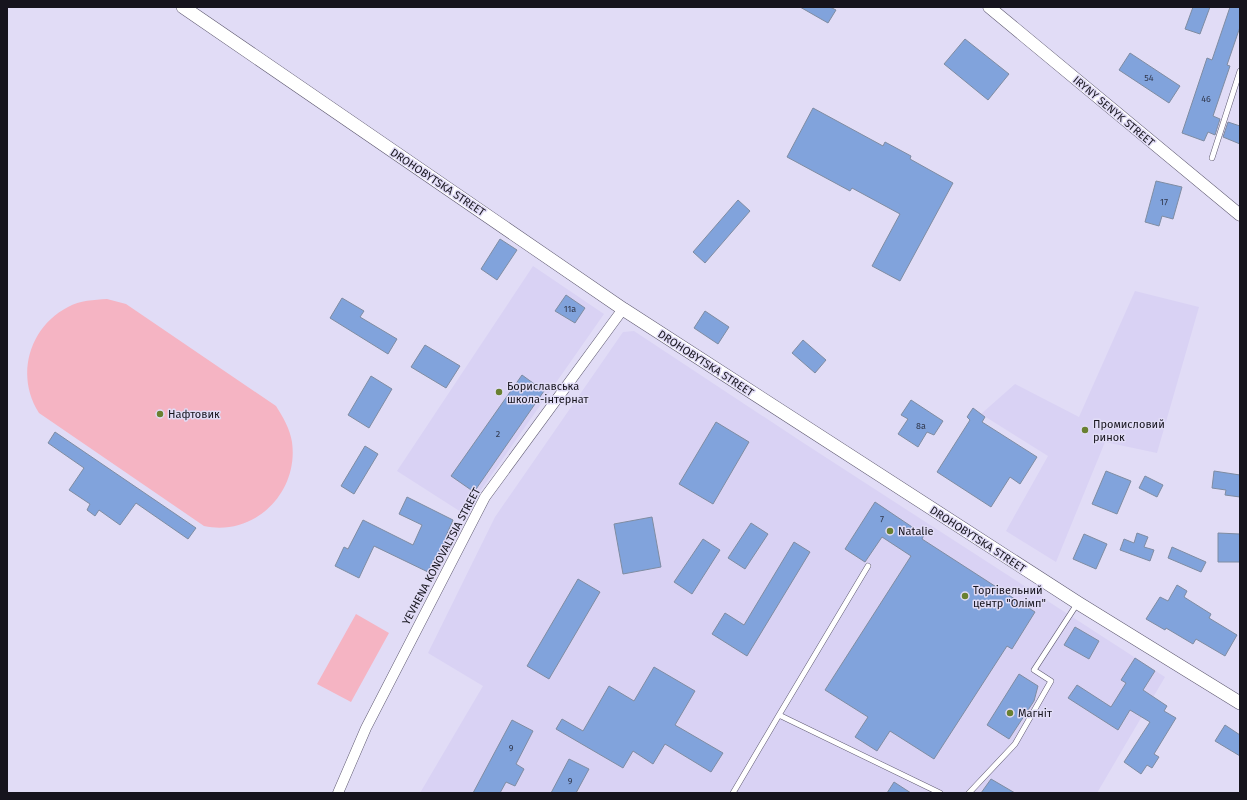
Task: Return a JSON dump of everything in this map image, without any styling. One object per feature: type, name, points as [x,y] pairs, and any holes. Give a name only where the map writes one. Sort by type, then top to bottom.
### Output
[{"type":"main road","name":"DROHOBYTSKA STREET","points":[[183,7],[623,309],[1078,603],[1240,703]]},
{"type":"street","name":"IRYNY SENYK STREET","points":[[989,7],[1240,215]]},
{"type":"street","name":"YEVHENA KONOVALTSIA STREET","points":[[338,793],[366,728],[485,497],[623,309]]},
{"type":"lane","points":[[1212,158],[1240,71]]},
{"type":"lane","points":[[733,793],[868,566]]},
{"type":"lane","points":[[970,793],[1015,744],[1051,681],[1034,670],[1078,603]]},
{"type":"lane","points":[[779,715],[940,793]]},
{"type":"shaded area","name":"Бориславська школа-інтернат","points":[[533,266],[604,314],[474,500],[461,512],[397,471]]},
{"type":"shaded area","name":"Промисловий ринок","points":[[1135,291],[1199,307],[1157,453],[1105,442],[1056,562],[1006,531],[1048,456],[981,414],[1015,384],[1079,417]]},
{"type":"shaded area","name":"Нафтовик","points":[[107,299],[126,304],[276,406],[290,432],[292,442],[292,461],[288,478],[280,494],[269,507],[256,518],[240,525],[222,528],[204,526],[39,413],[32,399],[28,384],[27,368],[35,340],[44,327],[55,316],[68,307],[82,302]]},
{"type":"shaded area","points":[[634,331],[802,442],[1165,677],[1097,793],[420,793],[483,686],[428,653],[495,517],[623,332]]},
{"type":"shaded area","points":[[356,614],[389,633],[351,702],[317,684]]},
{"type":"building","points":[[800,7],[830,7],[836,10],[828,23]]},
{"type":"building","points":[[1193,7],[1210,7],[1200,34],[1185,29]]},
{"type":"building","points":[[1230,7],[1240,7],[1240,27],[1227,65],[1230,66],[1213,116],[1220,119],[1215,135],[1208,132],[1204,141],[1182,133],[1207,58],[1212,60]]},
{"type":"building","points":[[965,39],[1009,74],[988,100],[944,64]]},
{"type":"building","points":[[1130,53],[1180,86],[1169,103],[1119,70]]},
{"type":"building","points":[[813,108],[883,146],[885,142],[911,156],[910,159],[953,183],[900,281],[872,266],[900,214],[852,188],[850,191],[787,157]]},
{"type":"building","points":[[1228,122],[1240,126],[1240,144],[1223,137]]},
{"type":"building","points":[[1156,181],[1182,187],[1173,219],[1162,216],[1159,226],[1145,222]]},
{"type":"building","points":[[738,200],[750,211],[705,263],[693,252]]},
{"type":"building","points":[[500,239],[517,250],[497,280],[481,269]]},
{"type":"building","points":[[566,295],[585,308],[575,323],[555,311]]},
{"type":"building","points":[[342,298],[364,311],[360,317],[397,339],[388,354],[330,318]]},
{"type":"building","points":[[705,311],[729,327],[718,344],[694,328]]},
{"type":"building","points":[[803,340],[826,360],[815,373],[792,353]]},
{"type":"building","points":[[425,345],[460,366],[446,388],[411,367]]},
{"type":"building","points":[[522,375],[544,391],[474,492],[451,476]]},
{"type":"building","points":[[371,376],[392,389],[369,428],[348,415]]},
{"type":"building","points":[[911,400],[943,421],[934,435],[927,432],[918,447],[898,434],[908,419],[901,415]]},
{"type":"building","points":[[973,408],[985,417],[982,422],[1037,457],[1020,484],[1010,477],[991,507],[937,472],[970,420],[967,417]]},
{"type":"building","points":[[716,422],[749,442],[713,504],[679,484]]},
{"type":"building","points":[[55,432],[196,528],[188,539],[136,503],[120,525],[99,510],[95,516],[87,510],[90,504],[69,490],[84,468],[48,443]]},
{"type":"building","points":[[365,446],[378,454],[354,494],[341,486]]},
{"type":"building","points":[[1106,471],[1131,481],[1117,514],[1092,504]]},
{"type":"building","points":[[1214,471],[1240,475],[1240,497],[1225,495],[1226,490],[1212,488]]},
{"type":"building","points":[[1145,476],[1163,485],[1157,497],[1139,488]]},
{"type":"building","points":[[407,497],[453,520],[446,536],[449,538],[440,557],[436,556],[428,572],[374,546],[359,578],[335,566],[344,547],[348,549],[363,520],[413,545],[422,525],[399,514]]},
{"type":"building","points":[[875,502],[924,535],[922,539],[1035,612],[1012,649],[1007,646],[934,759],[890,731],[877,751],[855,737],[868,717],[825,690],[911,556],[882,537],[865,562],[845,549]]},
{"type":"building","points":[[652,517],[661,567],[623,574],[614,524]]},
{"type":"building","points":[[751,523],[768,534],[745,569],[728,558]]},
{"type":"building","points":[[1137,533],[1148,537],[1144,547],[1154,550],[1150,561],[1120,550],[1124,539],[1134,543]]},
{"type":"building","points":[[1218,533],[1240,534],[1240,562],[1218,562]]},
{"type":"building","points":[[1084,534],[1107,544],[1096,569],[1073,559]]},
{"type":"building","points":[[703,539],[720,550],[692,594],[674,582]]},
{"type":"building","points":[[794,542],[810,552],[747,656],[712,634],[725,613],[744,625]]},
{"type":"building","points":[[1172,547],[1206,562],[1201,572],[1168,558]]},
{"type":"building","points":[[578,579],[600,592],[549,679],[527,666]]},
{"type":"building","points":[[1177,585],[1187,591],[1184,597],[1211,614],[1209,618],[1237,635],[1225,656],[1196,639],[1193,644],[1166,628],[1165,630],[1146,619],[1160,597],[1168,601]]},
{"type":"building","points":[[1075,627],[1099,641],[1089,659],[1064,645]]},
{"type":"building","points":[[1135,658],[1155,671],[1143,690],[1167,706],[1164,711],[1176,718],[1154,754],[1159,757],[1152,768],[1147,765],[1141,774],[1124,762],[1150,722],[1130,710],[1118,730],[1068,698],[1077,685],[1111,707],[1126,683],[1121,680]]},
{"type":"building","points":[[654,667],[695,691],[675,725],[723,753],[711,772],[665,744],[653,764],[633,751],[623,768],[556,729],[562,719],[583,731],[609,686],[634,701]]},
{"type":"building","name":"Магніт","points":[[1019,674],[1038,686],[1034,701],[1009,739],[987,725]]},
{"type":"building","points":[[512,720],[533,731],[516,764],[524,769],[515,786],[506,782],[500,793],[473,793]]},
{"type":"building","points":[[1225,725],[1240,735],[1240,756],[1215,741]]},
{"type":"building","points":[[569,759],[589,769],[576,793],[551,793]]},
{"type":"building","points":[[991,779],[1015,793],[981,793]]},
{"type":"building","points":[[894,782],[911,793],[887,793]]},
{"type":"place","name":"Бориславська школа-інтернат","points":[[499,392]]},
{"type":"place","name":"Нафтовик","points":[[160,414]]},
{"type":"place","name":"Промисловий ринок","points":[[1085,430]]},
{"type":"place","name":"Natalie","points":[[890,531]]},
{"type":"place","name":"Торгівельний центр \"Олімп\"","points":[[965,596]]},
{"type":"place","name":"Магніт","points":[[1010,713]]}]
